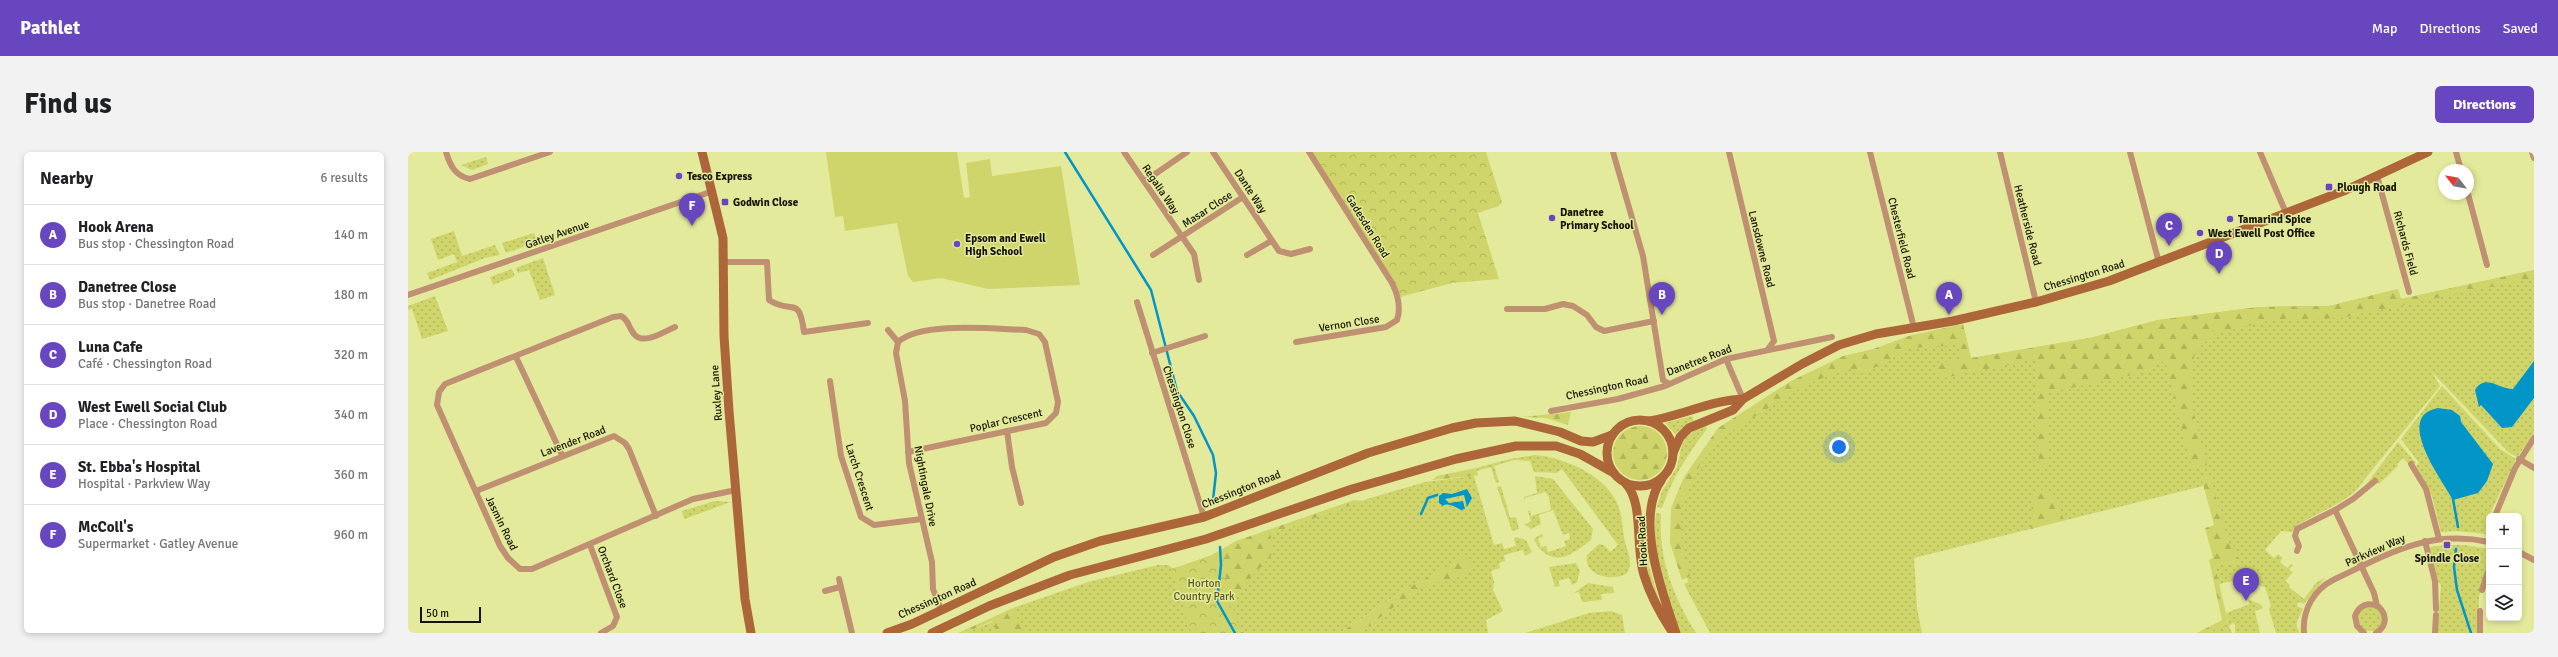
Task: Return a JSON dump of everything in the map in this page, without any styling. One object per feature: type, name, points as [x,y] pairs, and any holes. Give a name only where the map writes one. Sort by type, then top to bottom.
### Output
[{"type":"main road","name":"Ruxley Lane","points":[[702,152],[722,238],[724,336],[745,599],[751,633]]},
{"type":"main road","name":"Chessington Road","points":[[932,633],[990,606],[1070,575],[1206,540],[1352,489],[1456,459],[1516,446],[1556,446],[1580,454],[1614,473],[1624,482],[1645,487],[1655,484],[1667,471],[1680,437],[1689,428],[1733,410],[1744,399],[1802,364],[1839,345],[1876,334],[1914,328],[2036,302],[2109,281],[2286,213],[2377,176],[2428,152]]},
{"type":"main road","name":"Chessington Road","points":[[887,633],[1054,558],[1100,541],[1204,517],[1368,453],[1458,427],[1484,422],[1515,421],[1560,432],[1581,441],[1593,442],[1612,435],[1628,422],[1650,421],[1695,411],[1729,400],[1744,399]]},
{"type":"main road","points":[[1650,421],[1666,433],[1673,452]]},
{"type":"main road","name":"Chessington Road","points":[[1612,435],[1607,454],[1614,473]]},
{"type":"main road","name":"Hook Road","points":[[1667,471],[1659,483],[1654,498],[1652,543],[1655,570],[1676,633]]},
{"type":"main road","name":"Hook Road","points":[[1624,482],[1633,492],[1637,503],[1639,550],[1644,575],[1657,608],[1673,633]]},
{"type":"street","points":[[446,152],[450,165],[457,173],[470,179],[550,152]]},
{"type":"street","name":"Regalia Way","points":[[1124,152],[1181,237]]},
{"type":"street","points":[[1144,182],[1187,152]]},
{"type":"street","name":"Dante Way","points":[[1213,152],[1271,241],[1284,254],[1298,254],[1310,249]]},
{"type":"street","name":"Gadesden Road","points":[[1309,152],[1392,283],[1399,302],[1399,314]]},
{"type":"street","name":"Danetree Road","points":[[1612,152],[1643,256],[1663,380],[1669,384],[1726,359],[1832,337]]},
{"type":"street","name":"Lansdowne Road","points":[[1729,152],[1774,341],[1768,350]]},
{"type":"street","name":"Chesterfield Road","points":[[1870,152],[1914,328]]},
{"type":"street","name":"Heatherside Road","points":[[2000,152],[2036,302]]},
{"type":"street","points":[[2130,152],[2159,263]]},
{"type":"street","points":[[2260,152],[2286,213]]},
{"type":"street","points":[[2456,152],[2459,164]]},
{"type":"street","points":[[2532,152],[2534,158]]},
{"type":"street","name":"Richards Field","points":[[2377,176],[2409,292]]},
{"type":"street","name":"Gatley Avenue","points":[[408,295],[712,191]]},
{"type":"street","name":"Masar Close","points":[[1153,255],[1243,197]]},
{"type":"street","points":[[2470,200],[2488,265]]},
{"type":"street","name":"Masar Close","points":[[1181,237],[1194,254],[1199,280]]},
{"type":"street","points":[[1247,255],[1271,241]]},
{"type":"street","points":[[723,262],[767,262],[769,300],[798,309],[801,313],[804,332],[868,323]]},
{"type":"street","name":"Chessington Close","points":[[1137,302],[1204,517]]},
{"type":"street","points":[[1507,309],[1538,309],[1563,304],[1573,306],[1587,315],[1596,327],[1604,332],[1654,321]]},
{"type":"street","name":"Vernon Close","points":[[1296,342],[1386,327],[1398,320],[1399,314]]},
{"type":"street","name":"Jasmin Road","points":[[676,327],[646,339],[640,338],[634,334],[626,318],[621,316],[613,317],[445,384],[438,392],[437,405],[500,546],[508,558],[520,569],[532,568],[590,545],[693,499],[736,490]]},
{"type":"street","name":"Poplar Crescent","points":[[898,342],[912,332],[935,329],[1026,330],[1039,334],[1046,342],[1058,408],[1046,423],[908,452]]},
{"type":"street","points":[[888,330],[898,342]]},
{"type":"street","points":[[1152,353],[1205,336]]},
{"type":"street","name":"Nightingale Drive","points":[[898,342],[896,353],[905,401],[908,452],[932,562],[933,589],[941,610]]},
{"type":"street","points":[[516,356],[562,455]]},
{"type":"street","points":[[1726,359],[1744,399]]},
{"type":"street","name":"Larch Crescent","points":[[830,381],[841,456],[861,517],[874,525],[922,519]]},
{"type":"street","name":"Chessington Road","points":[[1551,411],[1618,399],[1669,384]]},
{"type":"street","points":[[1007,431],[1012,467],[1021,503]]},
{"type":"street","name":"Lavender Road","points":[[476,491],[562,455],[608,438],[618,437],[629,450],[656,516]]},
{"type":"street","points":[[2496,513],[2503,494],[2520,460],[2534,438]]},
{"type":"street","points":[[2520,460],[2534,468]]},
{"type":"street","points":[[2411,464],[2427,493],[2439,538]]},
{"type":"street","points":[[2297,551],[2299,547],[2295,536],[2297,529],[2353,499],[2375,481]]},
{"type":"street","points":[[2335,510],[2375,598],[2373,605]]},
{"type":"street","name":"Parkview Way","points":[[2304,633],[2305,615],[2316,593],[2333,580],[2404,547],[2425,541],[2439,538],[2458,537],[2486,541]]},
{"type":"street","points":[[2425,541],[2435,581],[2435,633]]},
{"type":"street","name":"Orchard Close","points":[[590,545],[617,617],[613,626],[601,633]]},
{"type":"street","points":[[2522,554],[2534,560]]},
{"type":"street","points":[[2482,590],[2486,578]]},
{"type":"street","points":[[839,579],[852,633]]},
{"type":"street","points":[[825,591],[840,587]]},
{"type":"street","points":[[2364,633],[2356,625],[2355,616],[2361,607],[2373,605],[2382,611],[2385,619],[2382,628],[2376,633]]},
{"type":"street","points":[[2480,611],[2480,633]]},
{"type":"green space","name":"Epsom and Ewell High School","points":[[826,152],[957,152],[964,198],[970,197],[966,163],[990,159],[992,176],[1061,166],[1080,285],[988,289],[941,278],[913,282],[908,276],[897,223],[845,231],[843,216],[835,217]]},
{"type":"green space","points":[[1311,152],[1486,152],[1502,202],[1499,206],[1478,213],[1499,279],[1452,283],[1400,297],[1395,283]]},
{"type":"green space","points":[[486,157],[488,164],[472,170],[461,165]]},
{"type":"green space","points":[[454,231],[462,256],[495,245],[500,255],[485,258],[430,280],[427,273],[457,262],[454,254],[438,260],[431,239]]},
{"type":"green space","points":[[534,233],[537,242],[506,253],[502,243]]},
{"type":"green space","points":[[543,258],[555,295],[540,300],[529,270],[518,273],[516,268]]},
{"type":"green space","points":[[512,269],[515,276],[493,285],[490,277]]},
{"type":"green space","points":[[2534,270],[2534,434],[2517,457],[2508,452],[2432,372],[2440,386],[2357,489],[2348,497],[2304,522],[2293,532],[2281,531],[2265,550],[2274,558],[2278,554],[2283,558],[2280,562],[2287,568],[2291,564],[2293,565],[2289,570],[2293,572],[2285,581],[2290,585],[2289,587],[2304,599],[2316,583],[2326,577],[2304,604],[2298,602],[2297,606],[2303,609],[2297,623],[2300,633],[2276,633],[2269,609],[2271,606],[2265,587],[2250,583],[2242,593],[2232,581],[2219,584],[2215,566],[2229,562],[2239,563],[2232,543],[2229,544],[2211,484],[1914,558],[1917,608],[1922,633],[1710,633],[1684,584],[1688,582],[1679,543],[1679,509],[1695,470],[1725,434],[1766,400],[1909,336],[1963,324],[1971,358],[2090,338],[2158,320],[2258,307],[2329,306],[2398,289],[2401,299]]},
{"type":"green space","points":[[2534,270],[2534,278],[2340,318],[2272,320],[2215,334],[2203,344],[2194,356],[2191,389],[2192,406],[2207,465],[2192,469],[2165,360],[2146,372],[2047,393],[2049,461],[2044,467],[2039,465],[2035,359],[1939,379],[1935,363],[1961,360],[1958,345],[1910,348],[1863,374],[1850,368],[1807,384],[1738,427],[1721,440],[1700,464],[1680,510],[1682,548],[1690,576],[1682,580],[1670,543],[1671,508],[1684,477],[1718,428],[1791,381],[1843,356],[1873,349],[1909,336],[1963,324],[1971,358],[2090,338],[2158,320],[2258,307],[2329,306],[2398,289],[2401,299]]},
{"type":"green space","points":[[435,296],[448,331],[422,339],[412,309],[408,310],[408,306]]},
{"type":"green space","points":[[2442,386],[2500,449],[2516,459],[2490,513],[2486,513],[2486,534],[2457,531],[2441,532],[2432,496],[2416,466],[2419,463],[2401,439]]},
{"type":"green space","points":[[1571,412],[1568,425],[1546,418],[1522,417]]},
{"type":"green space","points":[[1692,416],[1694,421],[1675,434],[1665,423]]},
{"type":"green space","points":[[1640,426],[1650,428],[1659,434],[1665,443],[1667,453],[1665,463],[1659,472],[1650,478],[1640,480],[1630,478],[1621,472],[1615,463],[1613,453],[1615,443],[1621,434],[1630,428]]},
{"type":"green space","points":[[1706,426],[1707,429],[1693,447],[1676,477],[1662,508],[1657,507],[1662,491],[1677,467],[1683,440],[1695,430]]},
{"type":"green space","points":[[2398,442],[2416,463],[2410,465],[2403,458],[2397,464],[2398,466],[2379,484],[2374,479],[2365,486]]},
{"type":"green space","points":[[1535,455],[1558,459],[1582,469],[1603,484],[1611,493],[1620,512],[1624,537],[1630,559],[1630,567],[1626,574],[1606,577],[1599,575],[1589,568],[1587,555],[1599,544],[1604,545],[1610,552],[1618,545],[1562,469],[1557,473],[1534,472],[1530,461],[1514,460],[1494,466],[1499,482],[1496,483],[1491,467],[1476,471],[1476,468],[1510,459]]},
{"type":"green space","points":[[1476,468],[1478,475],[1432,480],[1437,476]]},
{"type":"green space","points":[[2209,474],[2229,543],[2233,543],[2239,563],[2229,562],[2215,566],[2228,622],[2208,633],[2197,633],[2222,620],[2209,560],[2213,558],[2205,528],[2214,525],[2201,477]]},
{"type":"green space","points":[[1474,476],[1494,545],[1502,543],[1504,549],[1516,546],[1514,539],[1516,537],[1526,540],[1532,552],[1525,556],[1523,550],[1504,555],[1505,561],[1499,563],[1500,568],[1491,571],[1494,582],[1493,590],[1503,611],[1486,620],[1488,633],[1360,633],[1407,597],[1403,591],[1340,633],[965,633],[1014,613],[1013,608],[1088,582],[1158,565],[1168,565],[1172,568],[1179,567],[1367,499],[1425,482]]},
{"type":"green space","points":[[1535,476],[1553,479],[1593,529],[1591,540],[1568,555],[1554,557],[1547,555],[1540,549],[1534,540],[1542,534],[1543,537],[1538,538],[1541,547],[1546,546],[1548,552],[1566,546],[1564,541],[1570,539],[1569,533],[1563,535],[1553,510],[1539,515],[1541,524],[1531,529],[1524,524],[1531,522],[1528,511],[1530,510],[1531,516],[1551,510],[1549,497],[1545,492],[1525,498],[1525,503],[1524,497],[1537,493]]},
{"type":"green space","points":[[1501,486],[1510,518],[1516,517],[1519,529],[1512,531],[1497,487]]},
{"type":"green space","points":[[2038,490],[2052,491],[2064,520],[2031,529],[2032,498]]},
{"type":"green space","points":[[1354,500],[1363,501],[1270,534],[1274,551],[1241,589],[1236,598],[1234,608],[1236,620],[1244,633],[1191,633],[1172,569],[1210,556],[1236,541]]},
{"type":"green space","points":[[715,501],[731,502],[684,519],[682,511]]},
{"type":"green space","points":[[1656,513],[1661,514],[1662,546],[1674,591],[1696,633],[1681,633],[1665,589],[1657,559],[1655,529]]},
{"type":"green space","points":[[1641,523],[1646,524],[1649,566],[1661,606],[1646,568]]},
{"type":"green space","points":[[2464,545],[2486,549],[2486,574],[2479,597],[2478,633],[2437,633],[2441,585],[2438,582],[2430,547]]},
{"type":"green space","name":"Horton Country Park","points":[[1222,552],[1230,605],[1238,624],[1244,633],[1191,633],[1172,569]]},
{"type":"green space","points":[[1465,556],[1473,570],[1451,581],[1432,583],[1407,597],[1360,633],[1340,633],[1403,591]]},
{"type":"green space","points":[[1576,563],[1580,571],[1577,582],[1572,585],[1569,578],[1558,581],[1560,586],[1555,587],[1549,567]]},
{"type":"green space","points":[[1588,583],[1613,587],[1614,593],[1601,594],[1602,600],[1582,602],[1579,592],[1574,593]]},
{"type":"green space","points":[[2247,599],[2260,604],[2263,608],[2255,611],[2260,633],[2235,633],[2235,625],[2233,623],[2229,626],[2232,633],[2208,633],[2228,622],[2226,613],[2250,604]]},
{"type":"green space","points":[[2370,607],[2379,610],[2382,619],[2379,628],[2370,631],[2361,628],[2358,619],[2361,610]]},
{"type":"green space","points":[[1013,608],[1023,633],[997,633],[992,621],[965,633],[958,633]]},
{"type":"green space","points":[[1611,611],[1622,615],[1625,633],[1525,633],[1589,613]]},
{"type":"water","points":[[2534,361],[2534,398],[2512,427],[2502,428],[2481,405],[2479,407],[2475,390],[2479,385],[2488,382],[2513,389]]},
{"type":"water","points":[[2438,408],[2452,410],[2460,416],[2461,422],[2493,464],[2487,481],[2478,493],[2453,500],[2432,465],[2420,436],[2420,423],[2425,413]]},
{"type":"water","points":[[1467,489],[1472,498],[1467,507],[1464,495],[1445,499],[1449,503],[1463,501],[1465,509],[1461,510],[1449,505],[1443,506],[1439,503],[1439,496],[1443,493],[1452,494]]},
{"type":"waterway","points":[[1065,152],[1151,290],[1177,391],[1194,416],[1213,455],[1216,473],[1213,500]]},
{"type":"waterway","points":[[1421,514],[1428,498],[1437,495]]},
{"type":"waterway","points":[[2453,499],[2458,527]]},
{"type":"waterway","points":[[1220,547],[1221,565],[1217,601],[1235,633]]},
{"type":"waterway","points":[[2456,549],[2454,567],[2457,590],[2471,633]]},
{"type":"place","name":"Tesco Express","points":[[679,176]]},
{"type":"place","name":"Plough Road","points":[[2329,187]]},
{"type":"place","name":"Godwin Close","points":[[725,202]]},
{"type":"place","name":"Danetree Primary School","points":[[1552,218]]},
{"type":"place","name":"Tamarind Spice","points":[[2230,219]]},
{"type":"place","name":"McColl's","points":[[692,226]]},
{"type":"place","name":"West Ewell Post Office","points":[[2200,233]]},
{"type":"place","name":"Epsom and Ewell High School","points":[[957,244]]},
{"type":"place","name":"Luna Cafe","points":[[2169,246]]},
{"type":"place","name":"West Ewell Social Club","points":[[2219,274]]},
{"type":"place","name":"Danetree Close","points":[[1662,315]]},
{"type":"place","name":"Hook Arena","points":[[1949,315]]},
{"type":"place","name":"Spindle Close","points":[[2447,545]]},
{"type":"place","name":"St. Ebba's Hospital","points":[[2246,601]]}]
